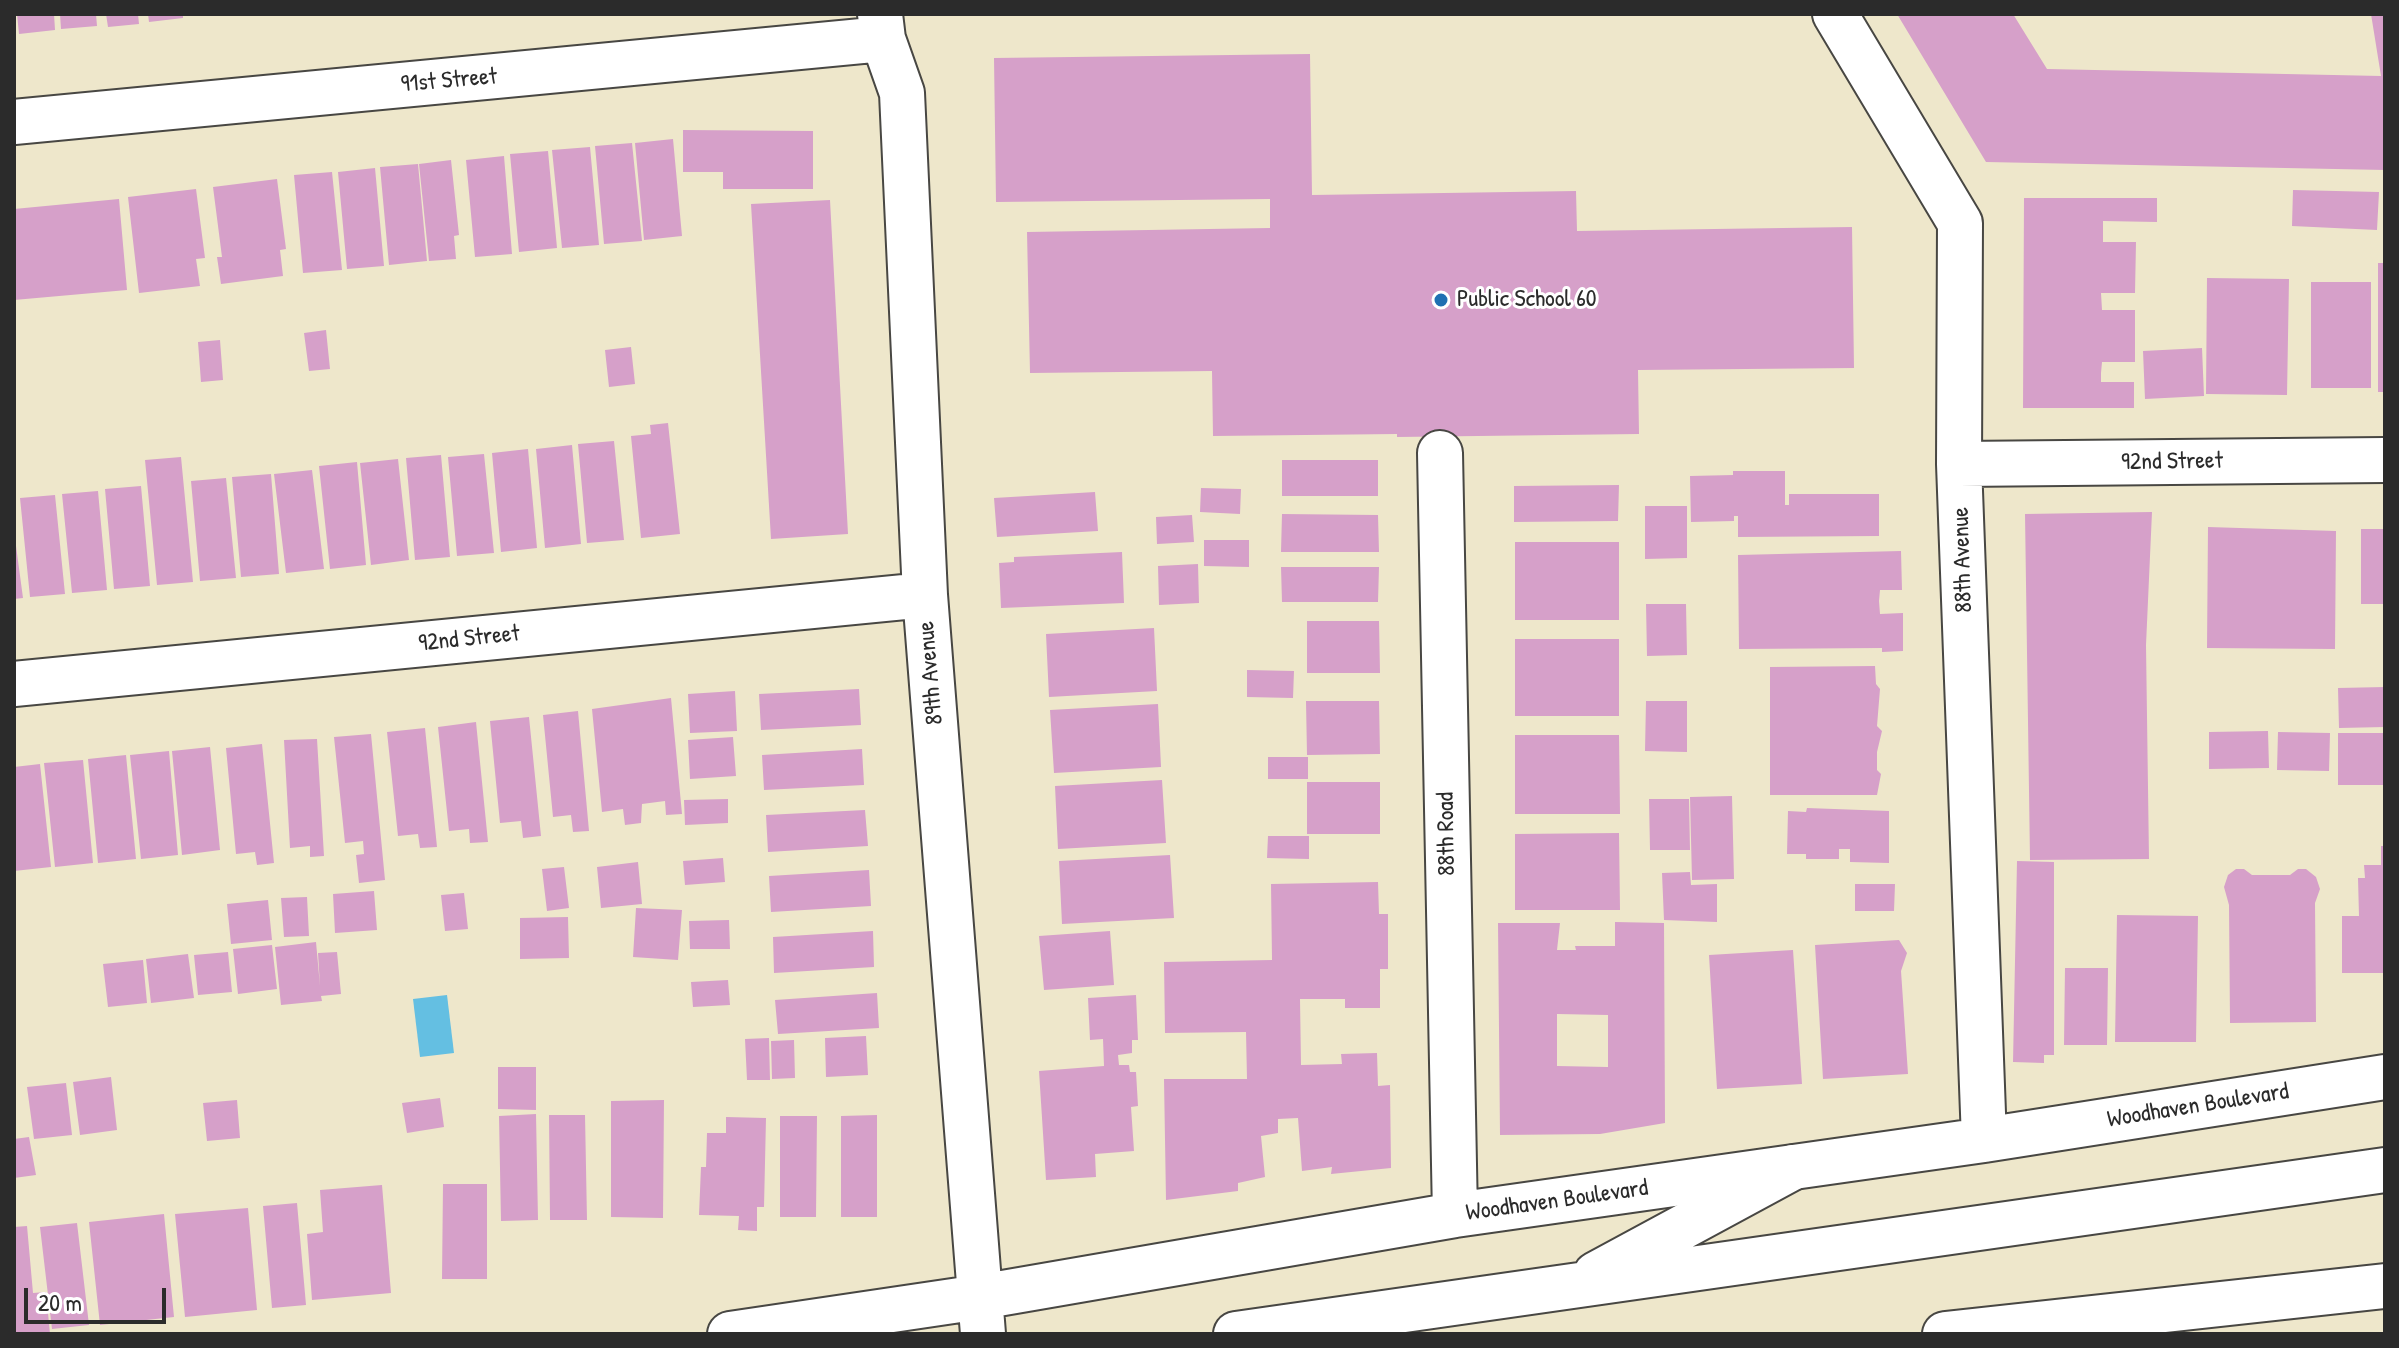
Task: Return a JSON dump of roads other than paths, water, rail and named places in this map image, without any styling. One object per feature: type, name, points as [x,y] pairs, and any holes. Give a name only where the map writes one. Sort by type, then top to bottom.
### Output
[{"type":"street","name":"88th Avenue","points":[[1835,14],[1960,223],[1959,464],[1984,1140]]},
{"type":"street","name":"91st Street","points":[[14,122],[882,27]]},
{"type":"street","name":"89th Avenue","points":[[882,27],[902,93],[925,595],[982,1315]]},
{"type":"street","name":"88th Road","points":[[1440,453],[1455,1215]]},
{"type":"street","name":"92nd Street","points":[[1959,464],[2385,460]]},
{"type":"street","name":"92nd Street","points":[[14,684],[925,595]]},
{"type":"street","name":"Woodhaven Boulevard","points":[[730,1334],[982,1315],[1455,1215],[1984,1140],[2385,1077]]},
{"type":"street","points":[[1573,1287],[1794,1167]]},
{"type":"street","points":[[1236,1334],[2385,1170]]},
{"type":"street","points":[[1945,1334],[2385,1286]]},
{"type":"water","points":[[447,995],[454,1053],[420,1057],[413,999]]},
{"type":"place","name":"Public School 60","points":[[1441,300]]}]
